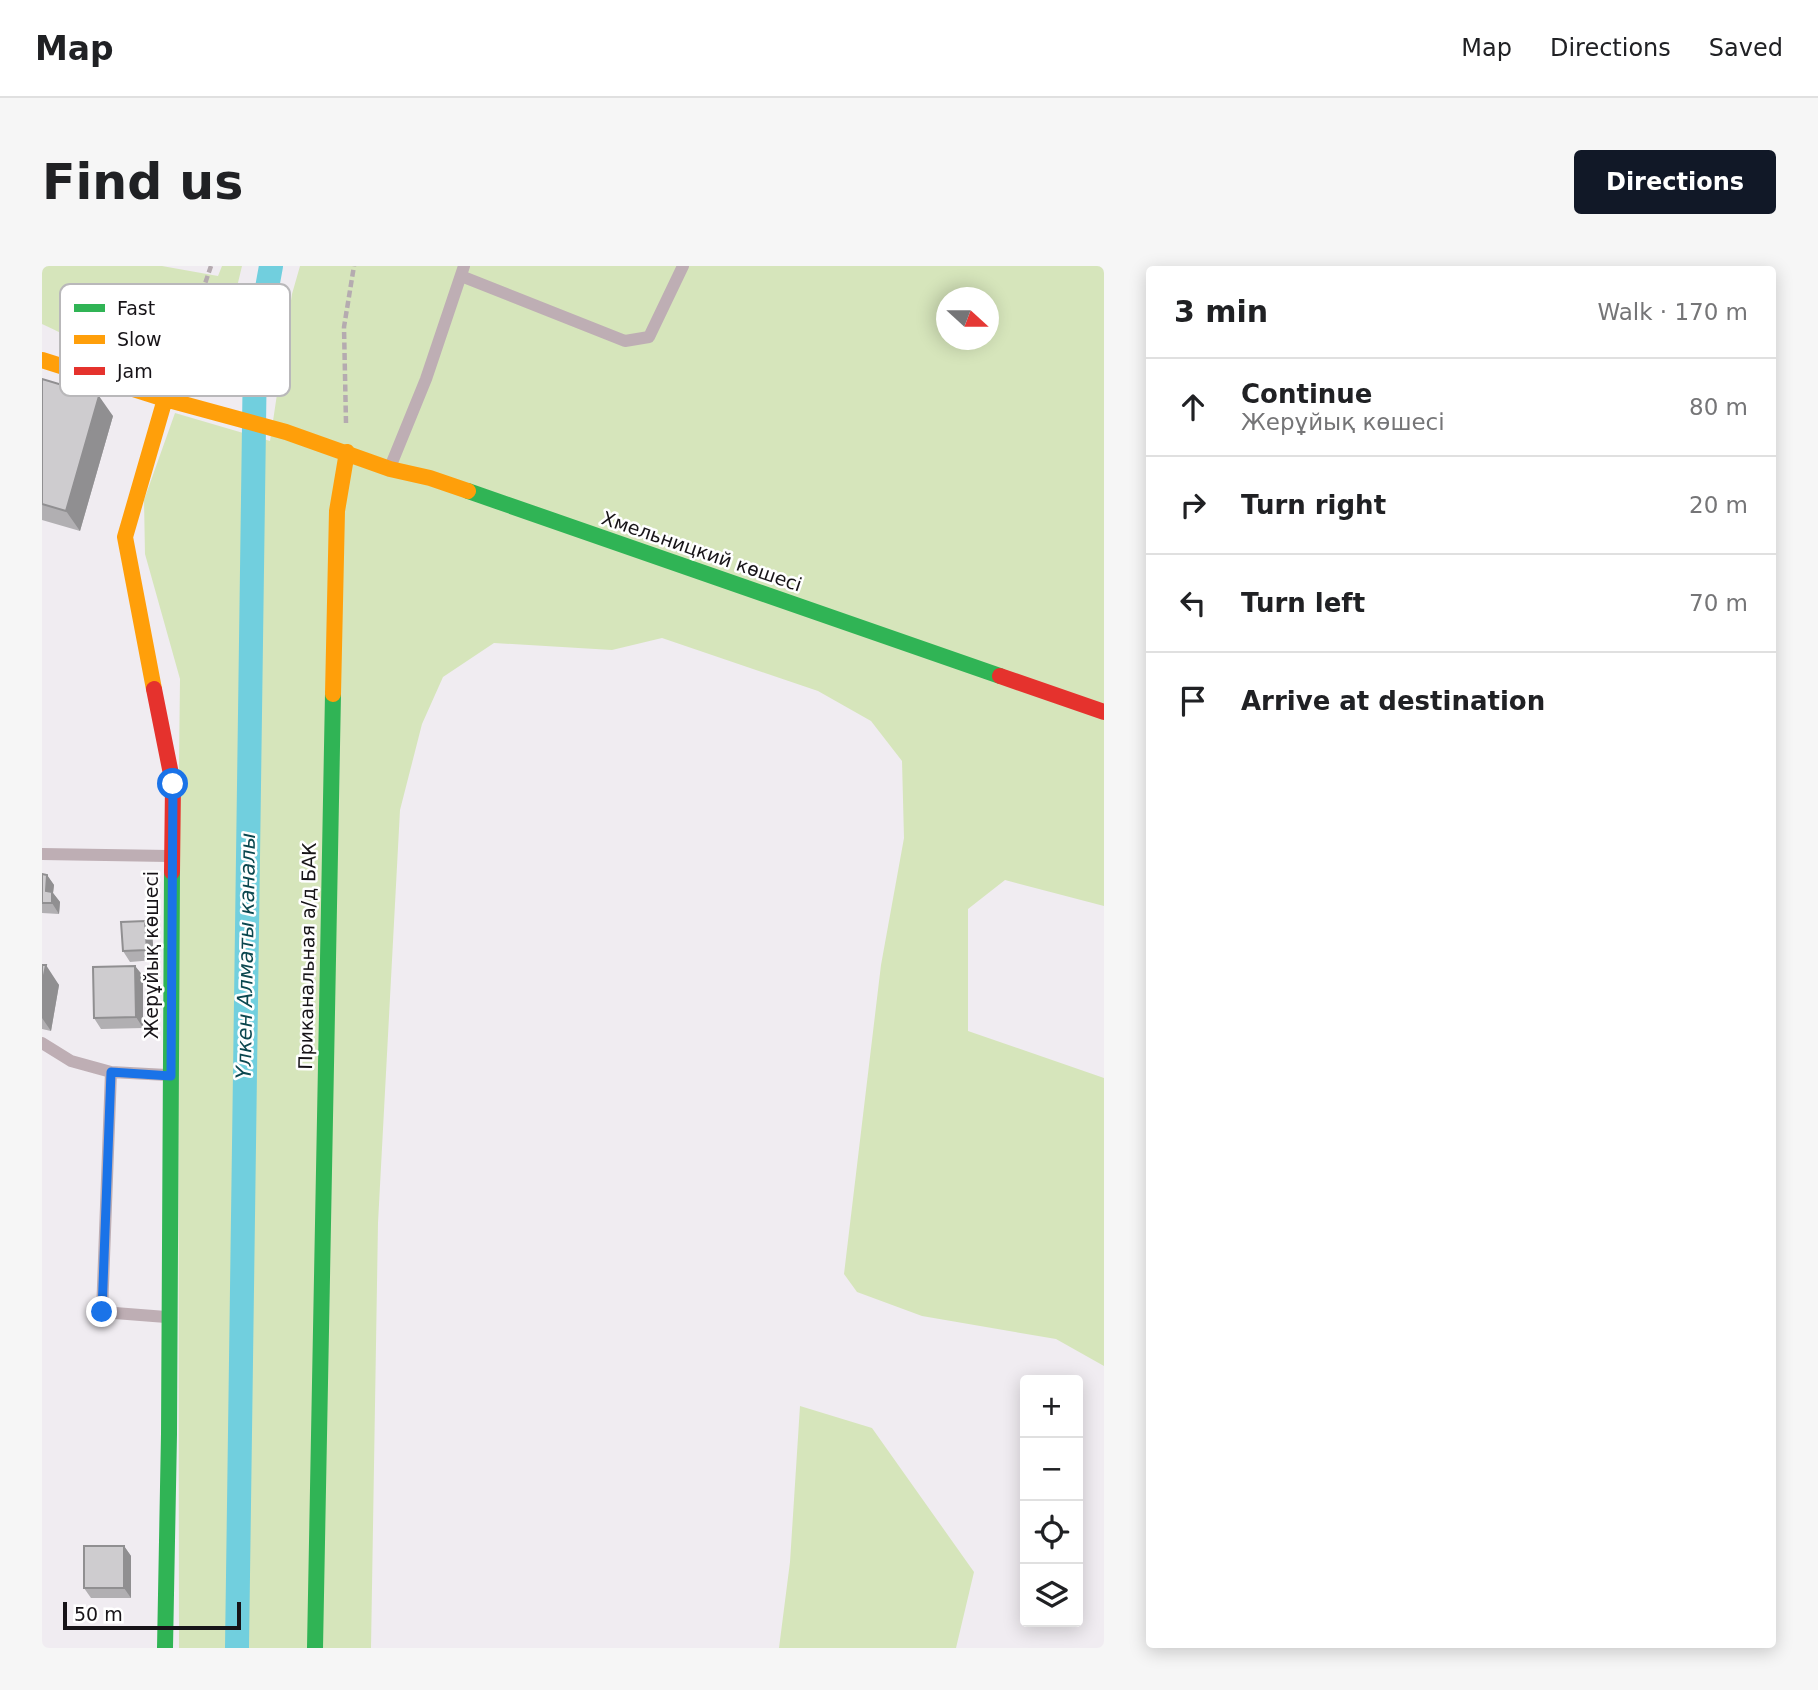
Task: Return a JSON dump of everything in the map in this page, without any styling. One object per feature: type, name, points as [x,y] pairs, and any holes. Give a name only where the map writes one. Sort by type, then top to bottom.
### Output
[{"type":"street","points":[[42,360],[60,366]]},
{"type":"street","points":[[156,396],[165,399]]},
{"type":"street","name":"Хмельницкий көшесі","points":[[165,399],[286,432],[390,469],[430,478],[1104,712]]},
{"type":"street","name":"Жерұйық көшесі","points":[[165,399],[125,537],[173,784],[165,1648]]},
{"type":"street","name":"Приканальная а/д БАК","points":[[315,1648],[337,511],[347,452]]},
{"type":"lane","points":[[390,469],[426,379],[463,271],[625,341],[649,337],[683,266]]},
{"type":"lane","points":[[42,854],[173,856]]},
{"type":"lane","points":[[42,1044],[71,1061],[111,1072],[171,1076]]},
{"type":"lane","points":[[111,1072],[102,1312],[170,1317]]},
{"type":"path","points":[[205,284],[211,266]]},
{"type":"path","points":[[347,452],[344,327],[354,266]]},
{"type":"green space","points":[[42,266],[162,266],[218,276],[222,266],[242,266],[238,284],[60,284],[60,332],[42,324]]},
{"type":"green space","points":[[300,266],[1104,266],[1104,906],[1005,880],[968,909],[968,1031],[1104,1078],[1104,1366],[1056,1339],[922,1316],[857,1292],[844,1274],[881,965],[904,838],[902,761],[871,721],[818,691],[662,638],[612,650],[494,643],[443,677],[422,724],[400,810],[378,1223],[371,1648],[179,1648],[180,679],[145,554],[144,500],[175,413],[270,441],[277,396],[290,396],[290,307]]},
{"type":"green space","points":[[800,1406],[872,1428],[974,1572],[956,1648],[779,1648],[790,1562]]},
{"type":"building","points":[[42,379],[60,384],[60,396],[99,396],[66,511],[42,504]]},
{"type":"building","points":[[42,874],[47,875],[46,891],[52,892],[52,903],[42,903]]},
{"type":"building","points":[[145,921],[147,950],[123,951],[121,922]]},
{"type":"building","points":[[42,965],[46,965],[42,985]]},
{"type":"building","points":[[135,966],[136,1017],[94,1018],[93,967]]},
{"type":"building","points":[[84,1546],[124,1546],[124,1588],[84,1588]]},
{"type":"waterway","name":"Үлкен Алматы каналы","points":[[268,284],[271,266]]},
{"type":"waterway","name":"Үлкен Алматы каналы","points":[[237,1648],[254,396]]},
{"type":"traffic: fast","points":[[468,491],[1000,676]]},
{"type":"traffic: fast","points":[[315,1648],[333,694]]},
{"type":"traffic: fast","points":[[165,1648],[172,872]]},
{"type":"traffic: slow","points":[[42,360],[60,366]]},
{"type":"traffic: slow","points":[[156,396],[286,432],[390,469],[430,478],[468,491]]},
{"type":"traffic: slow","points":[[154,689],[125,537],[165,399]]},
{"type":"traffic: slow","points":[[333,694],[337,511],[347,452]]},
{"type":"traffic: jam","points":[[1000,676],[1104,712]]},
{"type":"traffic: jam","points":[[154,689],[173,784],[172,872]]},
{"type":"route","points":[[102,1312],[111,1072],[171,1076],[173,784]]}]
